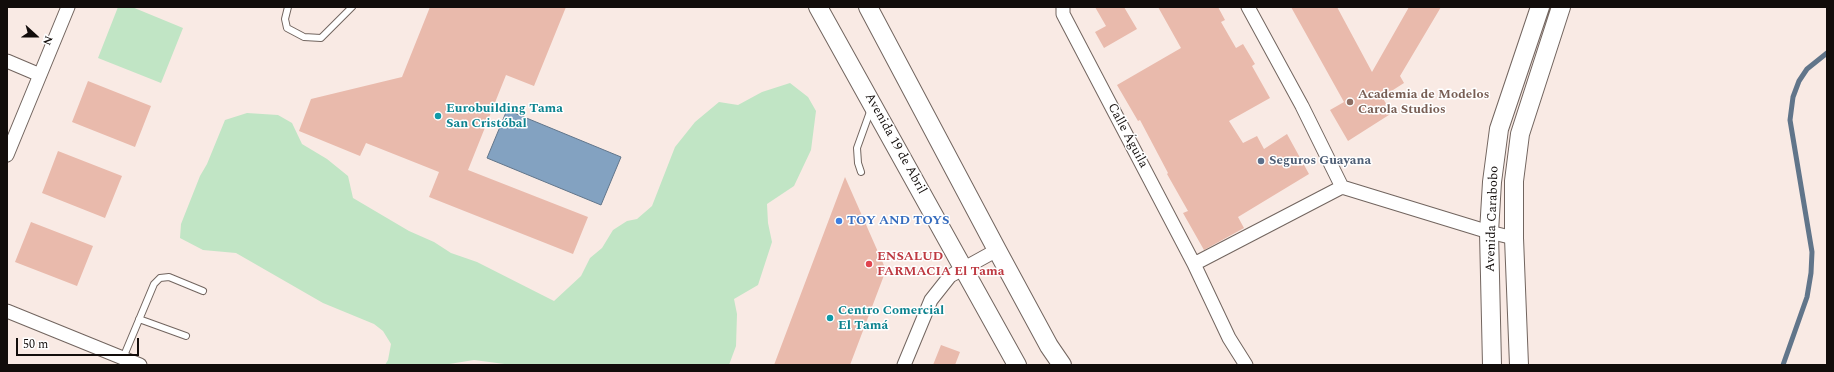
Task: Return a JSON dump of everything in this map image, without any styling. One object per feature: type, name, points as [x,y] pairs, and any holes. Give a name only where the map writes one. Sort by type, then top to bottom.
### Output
[{"type":"main road","name":"Avenida 19 de Abril","points":[[818,7],[1017,365]]},
{"type":"main road","points":[[868,7],[1049,346],[1062,365]]},
{"type":"main road","name":"Avenida Carabobo","points":[[1492,365],[1489,232],[1492,182],[1499,129],[1540,7]]},
{"type":"main road","name":"Avenida Carabobo","points":[[1519,365],[1514,238],[1514,181],[1520,134],[1561,7]]},
{"type":"street","points":[[7,155],[68,7]]},
{"type":"street","name":"Calle Águila","points":[[1063,7],[1062,14],[1194,264],[1229,338],[1246,365]]},
{"type":"street","points":[[1248,7],[1302,106],[1342,187]]},
{"type":"street","points":[[7,61],[40,75]]},
{"type":"street","points":[[1194,264],[1342,187],[1489,232],[1514,238]]},
{"type":"street","points":[[904,365],[931,300],[950,276],[997,250]]},
{"type":"street","points":[[7,311],[140,365]]},
{"type":"lane","points":[[288,7],[285,19],[287,28],[304,37],[321,38],[352,7]]},
{"type":"lane","points":[[861,172],[858,163],[857,148],[873,105]]},
{"type":"lane","points":[[123,358],[154,284],[160,278],[169,277],[203,291]]},
{"type":"lane","points":[[139,319],[186,336]]},
{"type":"green space","points":[[118,7],[132,7],[183,28],[161,83],[98,58]]},
{"type":"green space","points":[[790,83],[808,97],[816,111],[811,150],[794,186],[767,204],[768,223],[772,242],[758,285],[734,299],[737,314],[736,346],[729,365],[512,365],[474,360],[443,365],[385,365],[388,360],[391,344],[383,331],[374,324],[323,303],[236,253],[203,250],[180,238],[181,224],[200,176],[207,164],[225,120],[247,113],[278,115],[292,123],[302,144],[327,159],[348,176],[353,198],[409,231],[434,242],[451,253],[477,262],[554,301],[581,276],[590,258],[602,248],[613,230],[627,221],[637,219],[652,206],[675,147],[695,122],[719,102],[738,105],[762,92]]},
{"type":"water","points":[[507,110],[621,157],[601,205],[487,158]]},
{"type":"building","name":"Eurobuilding Tama San Cristóbal","points":[[430,7],[566,7],[534,86],[506,75],[468,170],[588,217],[573,254],[429,197],[439,172],[366,143],[360,156],[299,131],[311,99],[402,77]]},
{"type":"building","points":[[1095,7],[1124,7],[1137,29],[1104,48],[1095,32],[1106,26]]},
{"type":"building","points":[[1158,7],[1218,7],[1225,20],[1221,22],[1236,48],[1243,44],[1255,64],[1252,66],[1270,98],[1229,121],[1243,143],[1257,136],[1264,149],[1287,134],[1309,174],[1238,217],[1244,228],[1204,250],[1183,213],[1188,211],[1167,174],[1168,173],[1140,120],[1138,121],[1117,85],[1181,48]]},
{"type":"building","points":[[1291,7],[1337,7],[1372,72],[1409,7],[1441,7],[1400,76],[1404,83],[1382,97],[1392,113],[1348,141],[1330,110],[1344,102]]},
{"type":"building","points":[[88,81],[151,106],[135,147],[72,122]]},
{"type":"building","points":[[58,151],[122,176],[105,218],[42,193]]},
{"type":"building","name":"Centro Comercial El Tamá","points":[[845,177],[886,270],[850,365],[774,365]]},
{"type":"building","points":[[31,222],[93,246],[77,286],[15,262]]},
{"type":"building","points":[[941,345],[960,352],[955,365],[933,365]]},
{"type":"waterway","points":[[1783,365],[1807,297],[1811,273],[1812,252],[1790,120],[1793,97],[1799,81],[1807,69],[1827,53]]},
{"type":"place","name":"Academia de Modelos Carola Studios","points":[[1350,102]]},
{"type":"place","name":"Eurobuilding Tama San Cristóbal","points":[[438,116]]},
{"type":"place","name":"Seguros Guayana","points":[[1261,161]]},
{"type":"place","name":"TOY AND TOYS","points":[[839,221]]},
{"type":"place","name":"ENSALUD FARMACIA El Tama","points":[[869,264]]},
{"type":"place","name":"Centro Comercial El Tamá","points":[[830,318]]}]
